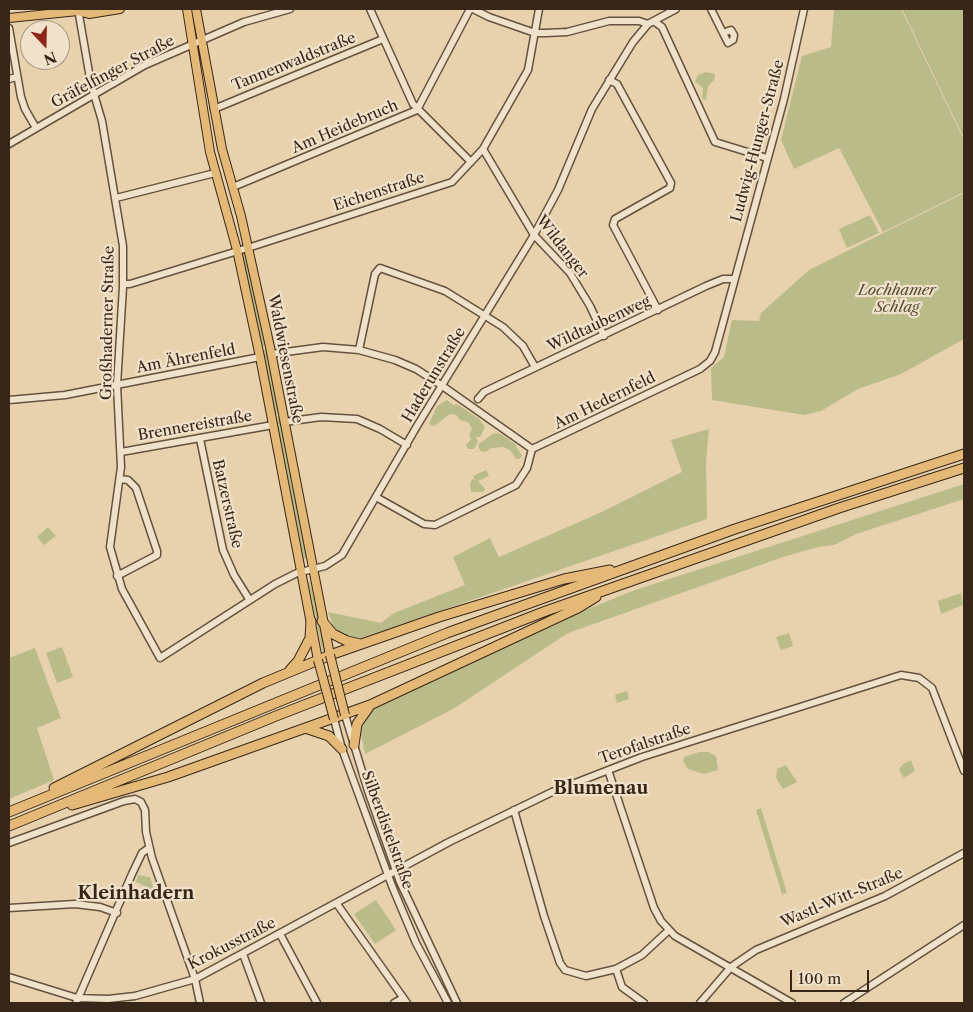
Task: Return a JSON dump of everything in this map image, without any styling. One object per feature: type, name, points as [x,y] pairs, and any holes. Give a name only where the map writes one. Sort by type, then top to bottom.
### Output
[{"type":"highway","points":[[9,812],[438,637],[625,568],[844,492],[964,454]]},
{"type":"highway","points":[[9,826],[452,646],[613,587],[831,511],[964,468]]},
{"type":"highway","points":[[9,812],[118,754],[290,671],[330,655],[564,579],[596,571],[625,568]]},
{"type":"highway","points":[[41,813],[122,792],[345,715],[578,608],[613,587]]},
{"type":"highway","points":[[290,671],[298,661],[310,638],[311,621]]},
{"type":"highway","points":[[322,621],[333,634],[347,642],[360,644]]},
{"type":"highway","points":[[354,745],[357,724],[370,705]]},
{"type":"highway","points":[[308,729],[329,736],[342,749]]},
{"type":"main road","points":[[9,18],[79,10],[90,14],[120,9]]},
{"type":"main road","name":"Waldwiesenstraße","points":[[186,9],[190,45],[215,173],[237,250],[260,357],[318,660]]},
{"type":"main road","name":"Waldwiesenstraße","points":[[196,9],[214,109],[248,247],[271,354],[322,621],[345,715]]},
{"type":"main road","name":"Silberdistelstraße","points":[[318,660],[334,719]]},
{"type":"street","name":"Gräfelfinger Straße","points":[[9,144],[96,95],[105,87],[190,45],[244,22],[290,9]]},
{"type":"street","points":[[370,9],[417,110],[471,162]]},
{"type":"street","points":[[472,9],[489,17],[535,32],[567,32],[609,22],[639,21],[651,23],[662,28],[715,142],[768,158]]},
{"type":"street","name":"Am Heidebruch","points":[[233,187],[417,110],[472,9]]},
{"type":"street","name":"Eichenstraße","points":[[123,284],[130,284],[452,182],[483,149],[528,70],[540,9]]},
{"type":"street","points":[[651,23],[676,9]]},
{"type":"street","points":[[711,9],[723,33]]},
{"type":"street","name":"Ludwig-Hunger-Straße","points":[[734,279],[791,72],[804,9]]},
{"type":"street","name":"Großhaderner Straße","points":[[79,10],[91,84],[96,95],[122,236],[123,284],[117,385],[121,452],[120,479],[110,547],[117,576],[131,608],[160,658]]},
{"type":"street","name":"Haderunstraße","points":[[160,658],[249,599],[301,571],[325,566],[342,555],[441,385],[534,235],[558,190],[592,109],[608,80],[632,42],[651,23]]},
{"type":"street","points":[[9,28],[17,77],[25,109],[36,128]]},
{"type":"street","name":"Tannenwaldstraße","points":[[214,109],[383,39]]},
{"type":"street","points":[[9,79],[17,77]]},
{"type":"street","points":[[608,80],[618,84],[671,183],[670,188],[616,219],[613,225],[658,310]]},
{"type":"street","name":"Wildanger","points":[[483,149],[534,235],[570,273],[590,306],[604,336]]},
{"type":"street","points":[[116,198],[215,173]]},
{"type":"street","points":[[359,350],[375,274],[380,268],[444,290],[484,315],[514,336],[535,367]]},
{"type":"street","name":"Wildtaubenweg","points":[[478,400],[484,392],[723,278],[734,279]]},
{"type":"street","name":"Am Hedernfeld","points":[[532,449],[696,371],[710,361],[715,352],[734,279]]},
{"type":"street","points":[[271,354],[323,347],[359,350],[416,369],[532,449],[527,468],[516,485],[435,524],[424,524],[376,497]]},
{"type":"street","name":"Am Ährenfeld","points":[[9,400],[65,395],[260,357]]},
{"type":"street","points":[[284,422],[321,417],[357,419],[380,429],[407,445]]},
{"type":"street","name":"Brennereistraße","points":[[121,452],[273,425]]},
{"type":"street","name":"Batzerstraße","points":[[200,439],[223,550],[234,575],[249,599]]},
{"type":"street","points":[[117,576],[157,555],[158,551],[136,488],[128,480],[120,479]]},
{"type":"street","name":"Terofalstraße","points":[[397,871],[514,810],[608,770],[901,675],[915,676],[932,688],[964,771]]},
{"type":"street","name":"Silberdistelstraße","points":[[345,715],[411,908],[457,1003]]},
{"type":"street","name":"Silberdistelstraße","points":[[334,719],[342,749],[388,876],[416,943],[448,1003]]},
{"type":"street","points":[[608,770],[654,908],[668,930],[679,939],[792,1003]]},
{"type":"street","points":[[9,843],[51,826],[135,799],[144,807],[149,848],[195,979],[200,1003]]},
{"type":"street","points":[[514,810],[560,964],[565,970],[586,976],[616,969],[642,955],[668,930]]},
{"type":"street","points":[[76,1001],[117,913],[142,852],[149,848]]},
{"type":"street","name":"Wastl-Witt-Straße","points":[[700,1003],[731,967],[755,950],[774,940],[827,921],[889,894],[964,853]]},
{"type":"street","name":"Krokusstraße","points":[[9,979],[76,1001],[134,996],[195,979],[397,871]]},
{"type":"street","points":[[9,908],[75,904],[100,907],[117,913]]},
{"type":"street","points":[[337,904],[405,1001],[394,1003]]},
{"type":"street","points":[[844,1003],[964,925]]},
{"type":"street","points":[[280,934],[317,1003]]},
{"type":"street","points":[[243,954],[261,1003]]},
{"type":"street","points":[[616,969],[625,990],[644,1003]]},
{"type":"green space","points":[[834,9],[901,9],[964,140],[964,192],[883,232],[839,148],[794,169],[781,140],[802,56],[831,47]]},
{"type":"green space","points":[[902,9],[964,9],[964,138]]},
{"type":"green space","points":[[706,72],[715,74],[714,80],[708,86],[706,100],[702,99],[703,88],[695,82],[698,75]]},
{"type":"green space","name":"Lochhamer Schlag","points":[[964,193],[964,339],[901,374],[858,389],[821,411],[804,415],[712,400],[711,368],[724,357],[732,320],[759,321],[761,313],[809,270]]},
{"type":"green space","points":[[870,215],[879,233],[847,248],[839,229]]},
{"type":"green space","points":[[247,253],[267,346],[261,347],[241,254]]},
{"type":"green space","points":[[268,349],[280,413],[274,415],[262,350]]},
{"type":"green space","points":[[447,400],[453,405],[457,404],[479,419],[485,427],[480,437],[476,437],[478,442],[474,449],[468,449],[466,445],[471,439],[469,435],[472,429],[468,422],[460,420],[456,415],[450,414],[434,426],[429,424],[437,406]]},
{"type":"green space","points":[[281,416],[307,558],[304,559],[274,417]]},
{"type":"green space","points":[[709,429],[706,461],[707,519],[353,641],[334,629],[328,612],[381,623],[394,613],[465,585],[453,557],[490,538],[499,557],[604,511],[682,472],[671,440]]},
{"type":"green space","points":[[494,433],[501,434],[515,444],[522,456],[516,459],[510,450],[503,447],[491,448],[486,452],[480,451],[478,445]]},
{"type":"green space","points":[[486,470],[489,476],[478,481],[485,489],[483,492],[471,492],[470,484],[472,479],[475,480],[473,476]]},
{"type":"green space","points":[[964,484],[964,498],[961,500],[856,534],[834,545],[818,547],[786,556],[568,633],[453,709],[365,754],[360,730],[375,707],[578,613],[635,590]]},
{"type":"green space","points":[[48,527],[56,536],[44,545],[37,537]]},
{"type":"green space","points":[[308,582],[310,582],[327,653],[323,655]]},
{"type":"green space","points":[[961,593],[963,605],[941,614],[938,601]]},
{"type":"green space","points":[[789,633],[793,646],[781,650],[776,637]]},
{"type":"green space","points":[[62,647],[73,677],[57,683],[46,653]]},
{"type":"green space","points":[[35,648],[61,718],[37,728],[54,780],[9,799],[9,658]]},
{"type":"green space","points":[[627,691],[629,699],[617,703],[615,695]]},
{"type":"green space","points":[[699,752],[708,752],[716,756],[718,770],[704,774],[688,769],[683,761],[684,757]]},
{"type":"green space","points":[[911,760],[915,771],[904,778],[899,770],[903,764]]},
{"type":"green space","points":[[786,765],[797,782],[783,789],[776,778],[777,769]]},
{"type":"green space","points":[[761,808],[787,893],[782,894],[756,810]]},
{"type":"green space","points":[[138,875],[150,877],[154,890],[151,894],[146,890],[147,887],[136,882]]},
{"type":"green space","points":[[376,900],[396,930],[375,944],[354,914]]},
{"type":"district","name":"Blumenau","points":[[601,789]]},
{"type":"district","name":"Kleinhadern","points":[[136,894]]}]
